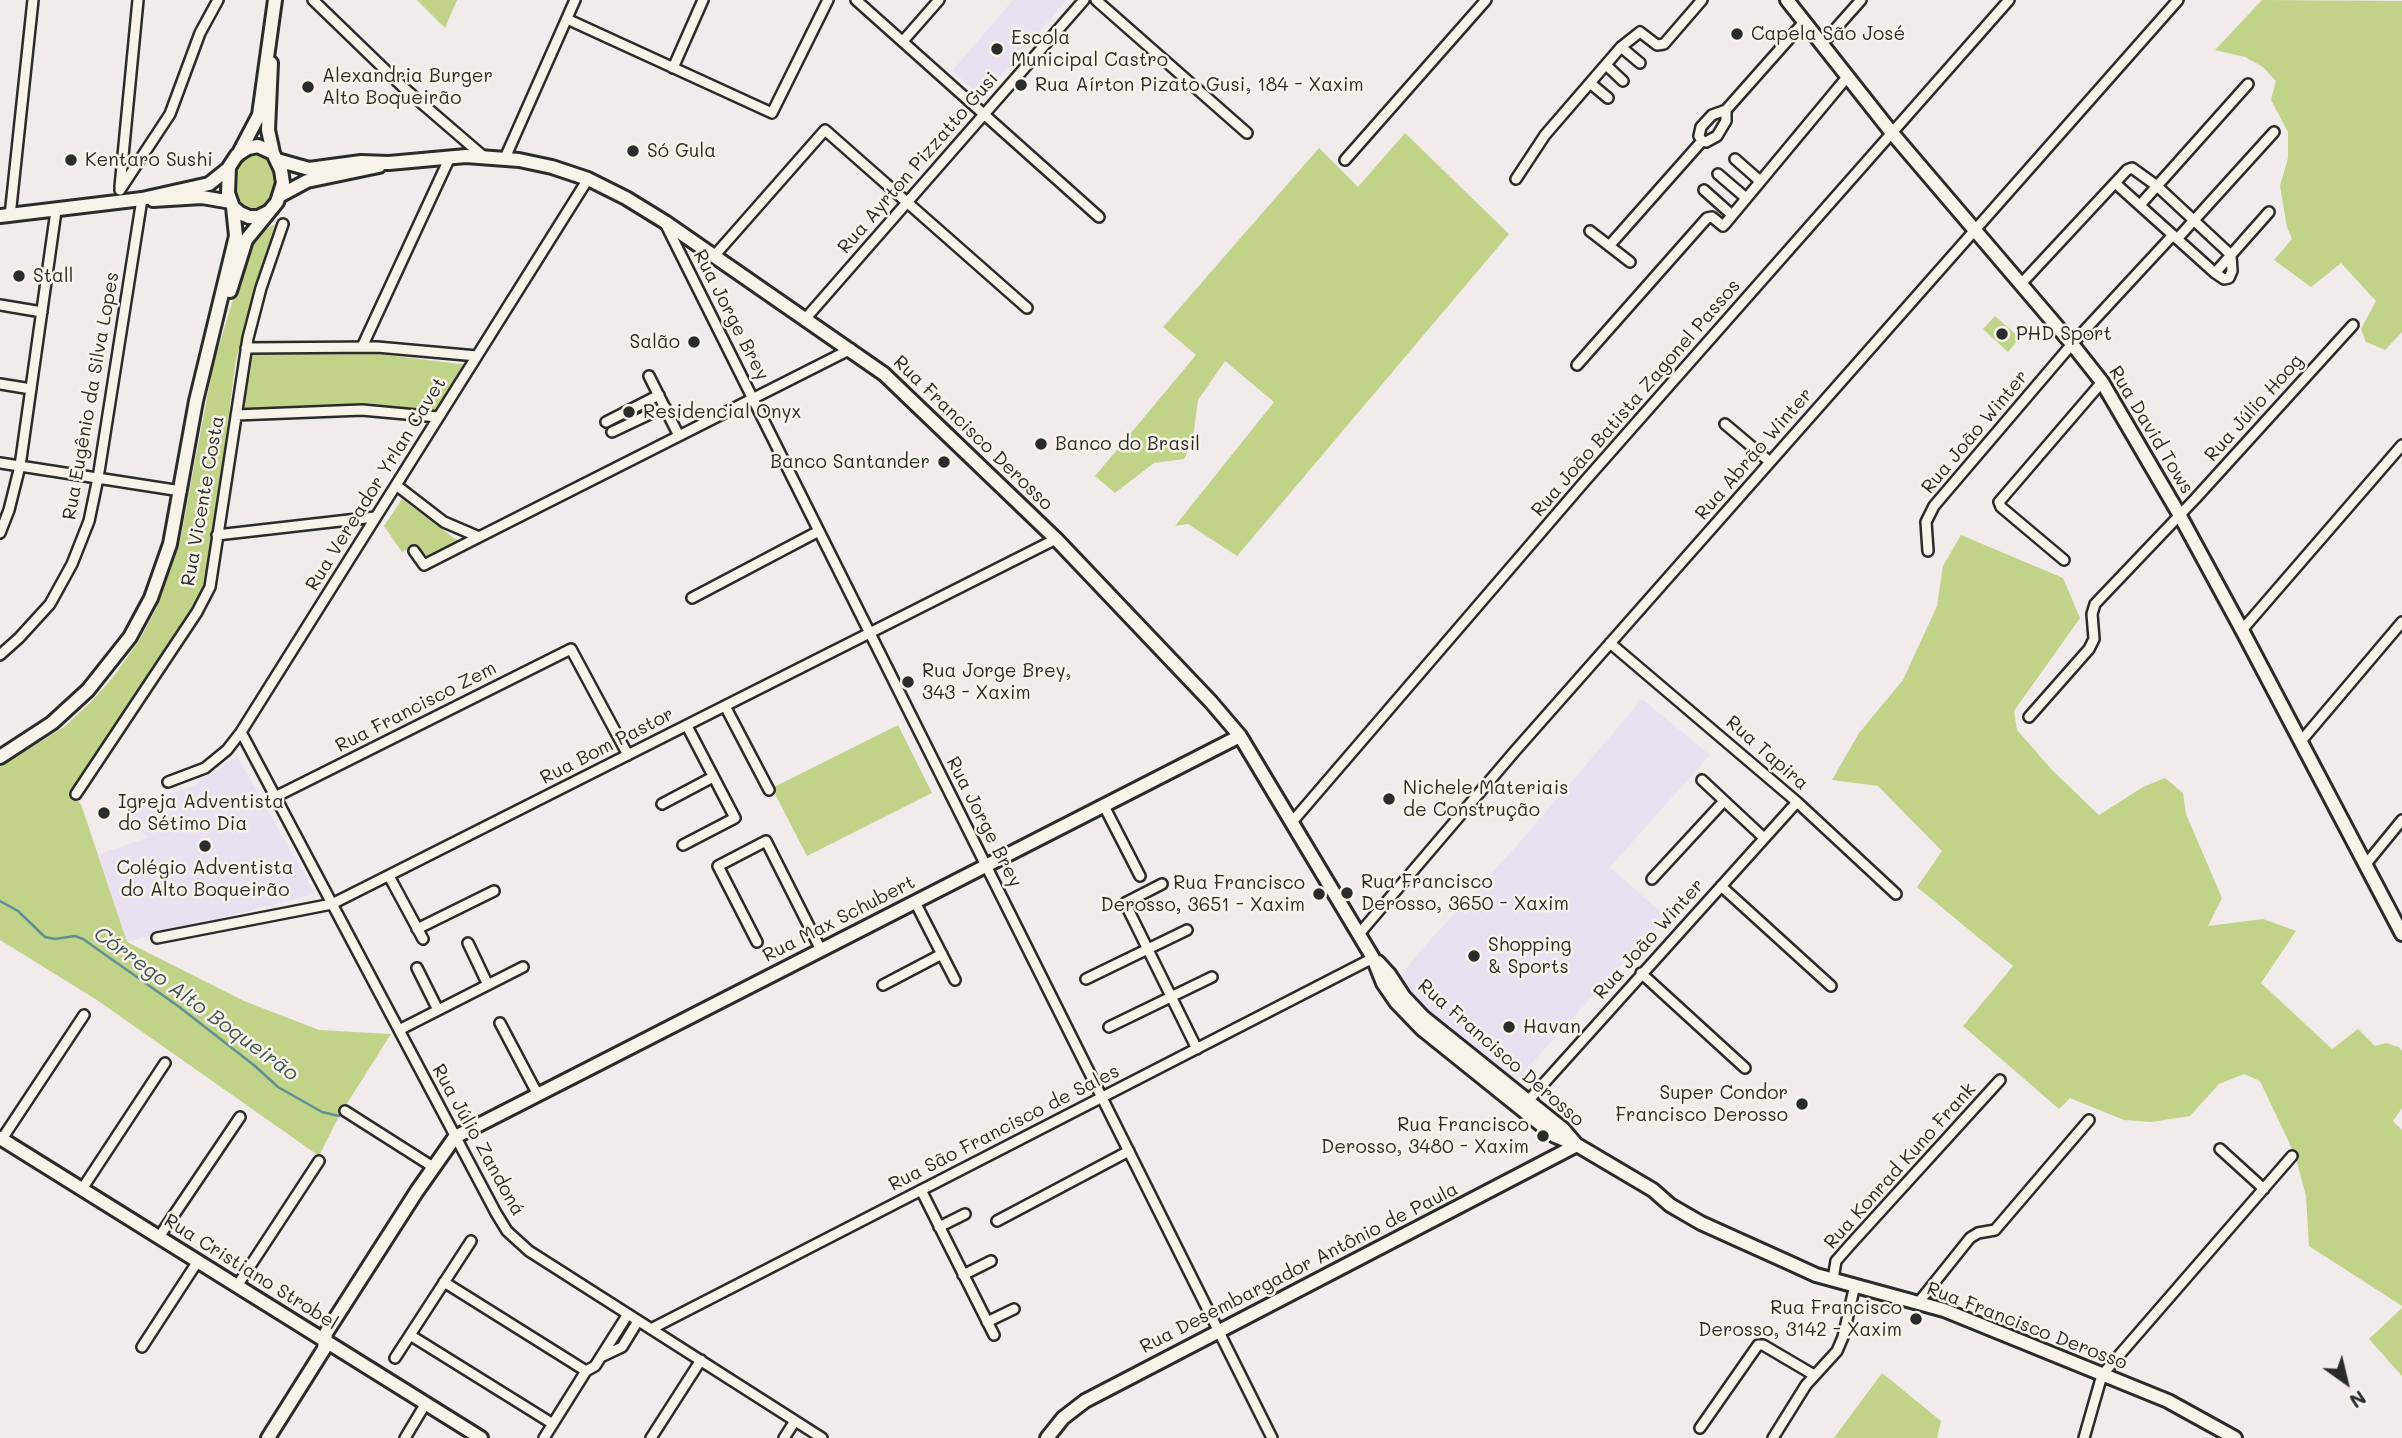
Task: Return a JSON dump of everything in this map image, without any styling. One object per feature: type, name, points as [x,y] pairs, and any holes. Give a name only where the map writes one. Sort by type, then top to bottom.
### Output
[{"type":"main road","points":[[142,199],[209,184],[229,167],[259,115],[271,46],[275,0]]},
{"type":"main road","name":"Rua David Tows","points":[[1787,0],[1892,133],[2102,382],[2179,514],[2302,740],[2402,934]]},
{"type":"main road","points":[[213,334],[246,240],[281,195],[281,170],[268,130],[272,80],[271,46]]},
{"type":"main road","points":[[237,155],[248,148],[258,146],[275,156]]},
{"type":"main road","name":"Rua Francisco Derosso","points":[[275,156],[309,169],[361,162],[390,163],[450,157],[505,158],[552,167],[588,179],[665,222],[851,349],[897,385],[1056,540],[1221,712],[1240,736],[1373,958],[1389,992],[1415,1023],[1555,1136],[1577,1145],[1653,1190],[1670,1205],[1701,1223],[1816,1275],[1944,1310],[2168,1401],[2235,1438]]},
{"type":"main road","name":"Rua Francisco Derosso","points":[[281,195],[307,181],[361,172],[390,163]]},
{"type":"main road","points":[[0,757],[37,735],[69,709],[105,671],[141,618],[158,580],[170,544],[196,401],[236,236],[227,183],[229,167]]},
{"type":"main road","points":[[5,216],[56,211],[119,196],[170,200],[202,197],[232,205],[240,214],[249,217],[258,217],[268,212]]},
{"type":"main road","name":"Rua Max Schubert","points":[[456,1137],[1240,736]]},
{"type":"main road","name":"Rua Francisco Derosso","points":[[1373,958],[1389,974],[1404,998],[1423,1017],[1563,1129],[1577,1145]]},
{"type":"main road","points":[[268,1438],[324,1349],[326,1333],[433,1167],[456,1137]]},
{"type":"main road","name":"Rua Cristiano Strobel","points":[[1,1139],[481,1438]]},
{"type":"main road","name":"Rua Desembargador Antônio de Paula","points":[[1047,1438],[1063,1419],[1085,1401],[1577,1145]]},
{"type":"street","points":[[5,216],[33,0]]},
{"type":"street","points":[[119,196],[138,0]]},
{"type":"street","points":[[119,196],[170,114],[200,33],[218,0]]},
{"type":"street","points":[[313,0],[404,88],[483,156]]},
{"type":"street","points":[[323,10],[326,0]]},
{"type":"street","points":[[505,158],[575,0]]},
{"type":"street","points":[[673,68],[703,0]]},
{"type":"street","points":[[567,19],[772,113],[828,0]]},
{"type":"street","points":[[856,0],[1099,217]]},
{"type":"street","points":[[903,41],[939,0]]},
{"type":"street","name":"Rua Ayrton Pizzatto Gusi","points":[[806,318],[1084,0]]},
{"type":"street","points":[[1096,0],[1247,133]]},
{"type":"street","points":[[1345,160],[1486,0]]},
{"type":"street","points":[[1516,179],[1545,135],[1621,47],[1640,32],[1657,45],[1662,45],[1702,0]]},
{"type":"street","points":[[1822,44],[1861,0]]},
{"type":"street","name":"Rua João Batista Zagonel Passos","points":[[1292,821],[1585,481],[2009,0]]},
{"type":"street","name":"Rua Abrão Winter","points":[[1359,934],[1610,643],[2178,0]]},
{"type":"street","points":[[1702,141],[1699,136],[1701,127],[1707,119],[1718,111],[1726,110],[1804,22]]},
{"type":"street","points":[[1621,47],[1640,63]]},
{"type":"street","points":[[1606,65],[1623,81]]},
{"type":"street","points":[[1577,365],[1707,218],[1712,217],[1723,226],[1848,76]]},
{"type":"street","points":[[1590,83],[1608,98]]},
{"type":"street","points":[[2140,205],[2248,84]]},
{"type":"street","points":[[1609,246],[1702,141],[1706,142],[1717,136],[1726,121],[1726,110]]},
{"type":"street","points":[[715,255],[825,130],[1027,308]]},
{"type":"street","name":"Rua João Winter","points":[[1928,551],[1926,522],[1934,506],[2072,344],[2175,237],[2195,220],[2274,132]]},
{"type":"street","points":[[362,347],[450,157]]},
{"type":"street","points":[[1735,159],[1760,181]]},
{"type":"street","points":[[2020,285],[2127,170],[2132,168],[2157,186],[2231,255],[2232,271],[2229,278],[2224,279],[2215,272],[2115,183]]},
{"type":"street","points":[[1718,174],[1746,198]]},
{"type":"street","name":"Rua Vereador Yrlan Cavet","points":[[168,782],[205,768],[227,750],[241,732],[588,179]]},
{"type":"street","points":[[1704,190],[1732,215]]},
{"type":"street","name":"Rua Eugênio da Silva Lopes","points":[[0,655],[36,620],[61,586],[89,521],[142,199]]},
{"type":"street","points":[[0,533],[12,502],[20,466],[56,211]]},
{"type":"street","points":[[2231,255],[2269,212]]},
{"type":"street","name":"Rua Jorge Brey","points":[[665,222],[1272,1438]]},
{"type":"street","name":"Rua Vicente Costa","points":[[76,794],[205,598],[212,577],[216,535],[246,348],[261,288],[283,224]]},
{"type":"street","points":[[1590,231],[1630,262]]},
{"type":"street","points":[[0,305],[42,312]]},
{"type":"street","name":"Rua Júlio Hoog","points":[[2029,716],[2090,649],[2094,639],[2092,614],[2095,604],[2353,325]]},
{"type":"street","points":[[246,348],[362,347],[477,356]]},
{"type":"street","points":[[414,551],[424,565],[851,349]]},
{"type":"street","points":[[649,376],[679,436]]},
{"type":"street","points":[[2064,560],[2001,507],[1999,502],[2102,382]]},
{"type":"street","points":[[0,384],[31,389]]},
{"type":"street","points":[[606,422],[659,395]]},
{"type":"street","points":[[612,432],[665,407]]},
{"type":"street","points":[[236,415],[362,410],[439,417]]},
{"type":"street","points":[[1725,424],[1770,461]]},
{"type":"street","points":[[2242,630],[2402,445]]},
{"type":"street","points":[[0,463],[180,491]]},
{"type":"street","points":[[396,485],[444,522],[479,537]]},
{"type":"street","points":[[216,535],[376,517]]},
{"type":"street","points":[[692,598],[819,531]]},
{"type":"street","name":"Rua Bom Pastor","points":[[157,938],[332,904],[1056,540]]},
{"type":"street","points":[[2302,740],[2402,622]]},
{"type":"street","name":"Rua Tapira","points":[[1610,643],[1797,802],[1896,894]]},
{"type":"street","name":"Rua Francisco Zem","points":[[275,797],[571,649],[628,755]]},
{"type":"street","points":[[725,706],[769,790]]},
{"type":"street","points":[[683,845],[735,818],[687,726]]},
{"type":"street","name":"Rua Júlio Zandoná","points":[[241,732],[501,1222],[514,1238],[529,1251],[822,1438]]},
{"type":"street","points":[[662,804],[713,777]]},
{"type":"street","points":[[1702,780],[1764,838]]},
{"type":"street","points":[[1652,879],[1724,800]]},
{"type":"street","name":"Rua João Winter","points":[[1528,1101],[1797,802]]},
{"type":"street","points":[[1104,806],[1140,876]]},
{"type":"street","points":[[2366,864],[2402,820]]},
{"type":"street","points":[[757,942],[718,866],[766,841],[821,950]]},
{"type":"street","points":[[389,876],[423,939]]},
{"type":"street","points":[[1163,884],[1125,904],[1197,1049]]},
{"type":"street","points":[[1721,886],[1831,986]]},
{"type":"street","points":[[417,929],[494,891]]},
{"type":"street","points":[[915,902],[955,980]]},
{"type":"street","points":[[1086,979],[1187,930]]},
{"type":"street","points":[[468,943],[488,985]]},
{"type":"street","points":[[883,985],[942,954]]},
{"type":"street","name":"Rua São Francisco de Sales","points":[[651,1329],[1373,958]]},
{"type":"street","points":[[399,1030],[523,967]]},
{"type":"street","points":[[416,968],[438,1010]]},
{"type":"street","points":[[1641,973],[1745,1068]]},
{"type":"street","points":[[1110,1027],[1212,977]]},
{"type":"street","points":[[1,1139],[84,1015]]},
{"type":"street","points":[[499,1023],[538,1095]]},
{"type":"street","points":[[82,1189],[165,1063]]},
{"type":"street","name":"Rua Konrad Kuno Frank","points":[[1833,1279],[1836,1261],[2000,1080]]},
{"type":"street","points":[[345,1111],[433,1167]]},
{"type":"street","points":[[159,1237],[240,1117]]},
{"type":"street","points":[[1918,1303],[1970,1238],[1978,1233],[1995,1230],[2089,1120]]},
{"type":"street","points":[[2220,1149],[2264,1188]]},
{"type":"street","points":[[997,1221],[1129,1151]]},
{"type":"street","points":[[2084,1438],[2102,1375],[2292,1156]]},
{"type":"street","points":[[237,1286],[319,1161]]},
{"type":"street","points":[[921,1190],[994,1335]]},
{"type":"street","points":[[939,1227],[965,1214]]},
{"type":"street","points":[[395,1358],[471,1241]]},
{"type":"street","points":[[142,1347],[198,1261]]},
{"type":"street","points":[[963,1275],[990,1261]]},
{"type":"street","points":[[444,1283],[586,1371],[592,1370],[628,1314]]},
{"type":"street","points":[[1773,1438],[1814,1375],[1837,1352],[1855,1286]]},
{"type":"street","points":[[987,1322],[1014,1309]]},
{"type":"street","points":[[601,1357],[622,1347],[638,1321]]},
{"type":"street","points":[[410,1335],[553,1424]]},
{"type":"street","points":[[1700,1428],[1758,1345],[1763,1345],[1814,1375]]},
{"type":"street","points":[[651,1438],[701,1360]]},
{"type":"street","points":[[544,1438],[586,1371]]},
{"type":"street","points":[[405,1438],[426,1403]]},
{"type":"street","points":[[784,1438],[795,1421]]},
{"type":"shaded area","name":"Escola Municipal Castro","points":[[1013,0],[1067,0],[982,97],[952,71]]},
{"type":"shaded area","points":[[1642,699],[1710,755],[1610,867],[1665,916],[1512,1085],[1421,1009],[1396,981]]},
{"type":"shaded area","name":"Colégio Adventista do Alto Boqueirão","points":[[237,756],[315,894],[126,942],[99,854],[147,838],[126,807],[191,787]]},
{"type":"green space","points":[[417,0],[457,0],[445,28]]},
{"type":"green space","points":[[2262,0],[2402,1],[2402,332],[2385,350],[2366,342],[2361,329],[2376,301],[2341,263],[2311,287],[2274,260],[2292,239],[2287,227],[2280,186],[2288,158],[2288,132],[2271,100],[2276,81],[2263,67],[2245,57],[2215,50]]},
{"type":"green space","points":[[1405,133],[1509,234],[1237,556],[1188,524],[1175,526],[1274,402],[1225,361],[1198,400],[1192,444],[1184,459],[1154,463],[1115,493],[1095,476],[1196,355],[1163,327],[1319,148],[1358,187]]},
{"type":"green space","points":[[253,152],[262,153],[274,164],[277,191],[268,206],[253,212],[240,207],[232,192],[233,173],[237,162]]},
{"type":"green space","points":[[275,224],[236,359],[209,567],[204,583],[197,599],[96,756],[68,793],[81,804],[127,942],[244,1001],[319,1030],[391,1034],[339,1116],[319,1156],[97,1000],[0,940],[0,767],[64,727],[91,702],[114,676],[140,639],[157,607],[180,541],[213,366],[245,259],[261,232]]},
{"type":"green space","name":"PHD Sport","points":[[1995,316],[2020,338],[2008,352],[1983,329]]},
{"type":"green space","points":[[250,352],[362,352],[468,365],[438,411],[362,406],[242,411]]},
{"type":"green space","points":[[402,499],[458,541],[427,556],[416,545],[402,552],[384,526]]},
{"type":"green space","points":[[1961,535],[2063,578],[2080,618],[2014,711],[2017,730],[2052,770],[2099,815],[2143,787],[2165,778],[2183,793],[2186,814],[2222,898],[2208,926],[2263,919],[2296,931],[2261,983],[2332,1049],[2358,1029],[2375,1046],[2386,1043],[2399,1047],[2402,1051],[2402,1108],[2393,1121],[2402,1130],[2402,1306],[2309,1246],[2306,1196],[2295,1155],[2260,1081],[2244,1074],[2219,1084],[2190,1116],[2151,1122],[2124,1120],[2070,1098],[2059,1109],[1963,1026],[2013,966],[1917,887],[1942,851],[1878,786],[1832,780],[1859,733],[1903,680],[1937,606],[1943,566]]},
{"type":"green space","points":[[898,725],[932,793],[807,856],[772,788]]},
{"type":"green space","points":[[2402,1308],[2402,1376],[2369,1339]]},
{"type":"green space","points":[[1882,1373],[1941,1421],[1937,1438],[1834,1438]]},
{"type":"waterway","name":"Córrego Alto Boqueirão","points":[[0,901],[18,911],[45,937],[55,939],[75,936],[83,939],[178,1006],[278,1087],[322,1112],[339,1116]]},
{"type":"place","name":"Capela São José","points":[[1737,34]]},
{"type":"place","name":"Escola Municipal Castro","points":[[997,49]]},
{"type":"place","name":"Rua Aírton Pizato Gusi, 184 - Xaxim","points":[[1021,85]]},
{"type":"place","name":"Alexandria Burger Alto Boqueirão","points":[[308,87]]},
{"type":"place","name":"Só Gula","points":[[633,151]]},
{"type":"place","name":"Kentaro Sushi","points":[[71,160]]},
{"type":"place","name":"Stall","points":[[19,276]]},
{"type":"place","name":"PHD Sport","points":[[2002,334]]},
{"type":"place","name":"Salão","points":[[694,342]]},
{"type":"place","name":"Residencial Onyx","points":[[629,412]]},
{"type":"place","name":"Banco do Brasil","points":[[1041,444]]},
{"type":"place","name":"Banco Santander","points":[[944,462]]},
{"type":"place","name":"Rua Jorge Brey, 343 - Xaxim","points":[[908,682]]},
{"type":"place","name":"Nichele Materiais de Construção","points":[[1389,799]]},
{"type":"place","name":"Igreja Adventista do Sétimo Dia","points":[[104,813]]},
{"type":"place","name":"Colégio Adventista do Alto Boqueirão","points":[[205,846]]},
{"type":"place","name":"Rua Francisco Derosso, 3650 - Xaxim","points":[[1347,893]]},
{"type":"place","name":"Rua Francisco Derosso, 3651 - Xaxim","points":[[1319,894]]},
{"type":"place","name":"Shopping & Sports","points":[[1474,956]]},
{"type":"place","name":"Havan","points":[[1509,1027]]},
{"type":"place","name":"Super Condor Francisco Derosso","points":[[1802,1104]]},
{"type":"place","name":"Rua Francisco Derosso, 3480 - Xaxim","points":[[1543,1136]]},
{"type":"place","name":"Rua Francisco Derosso, 3142 - Xaxim","points":[[1916,1319]]}]
